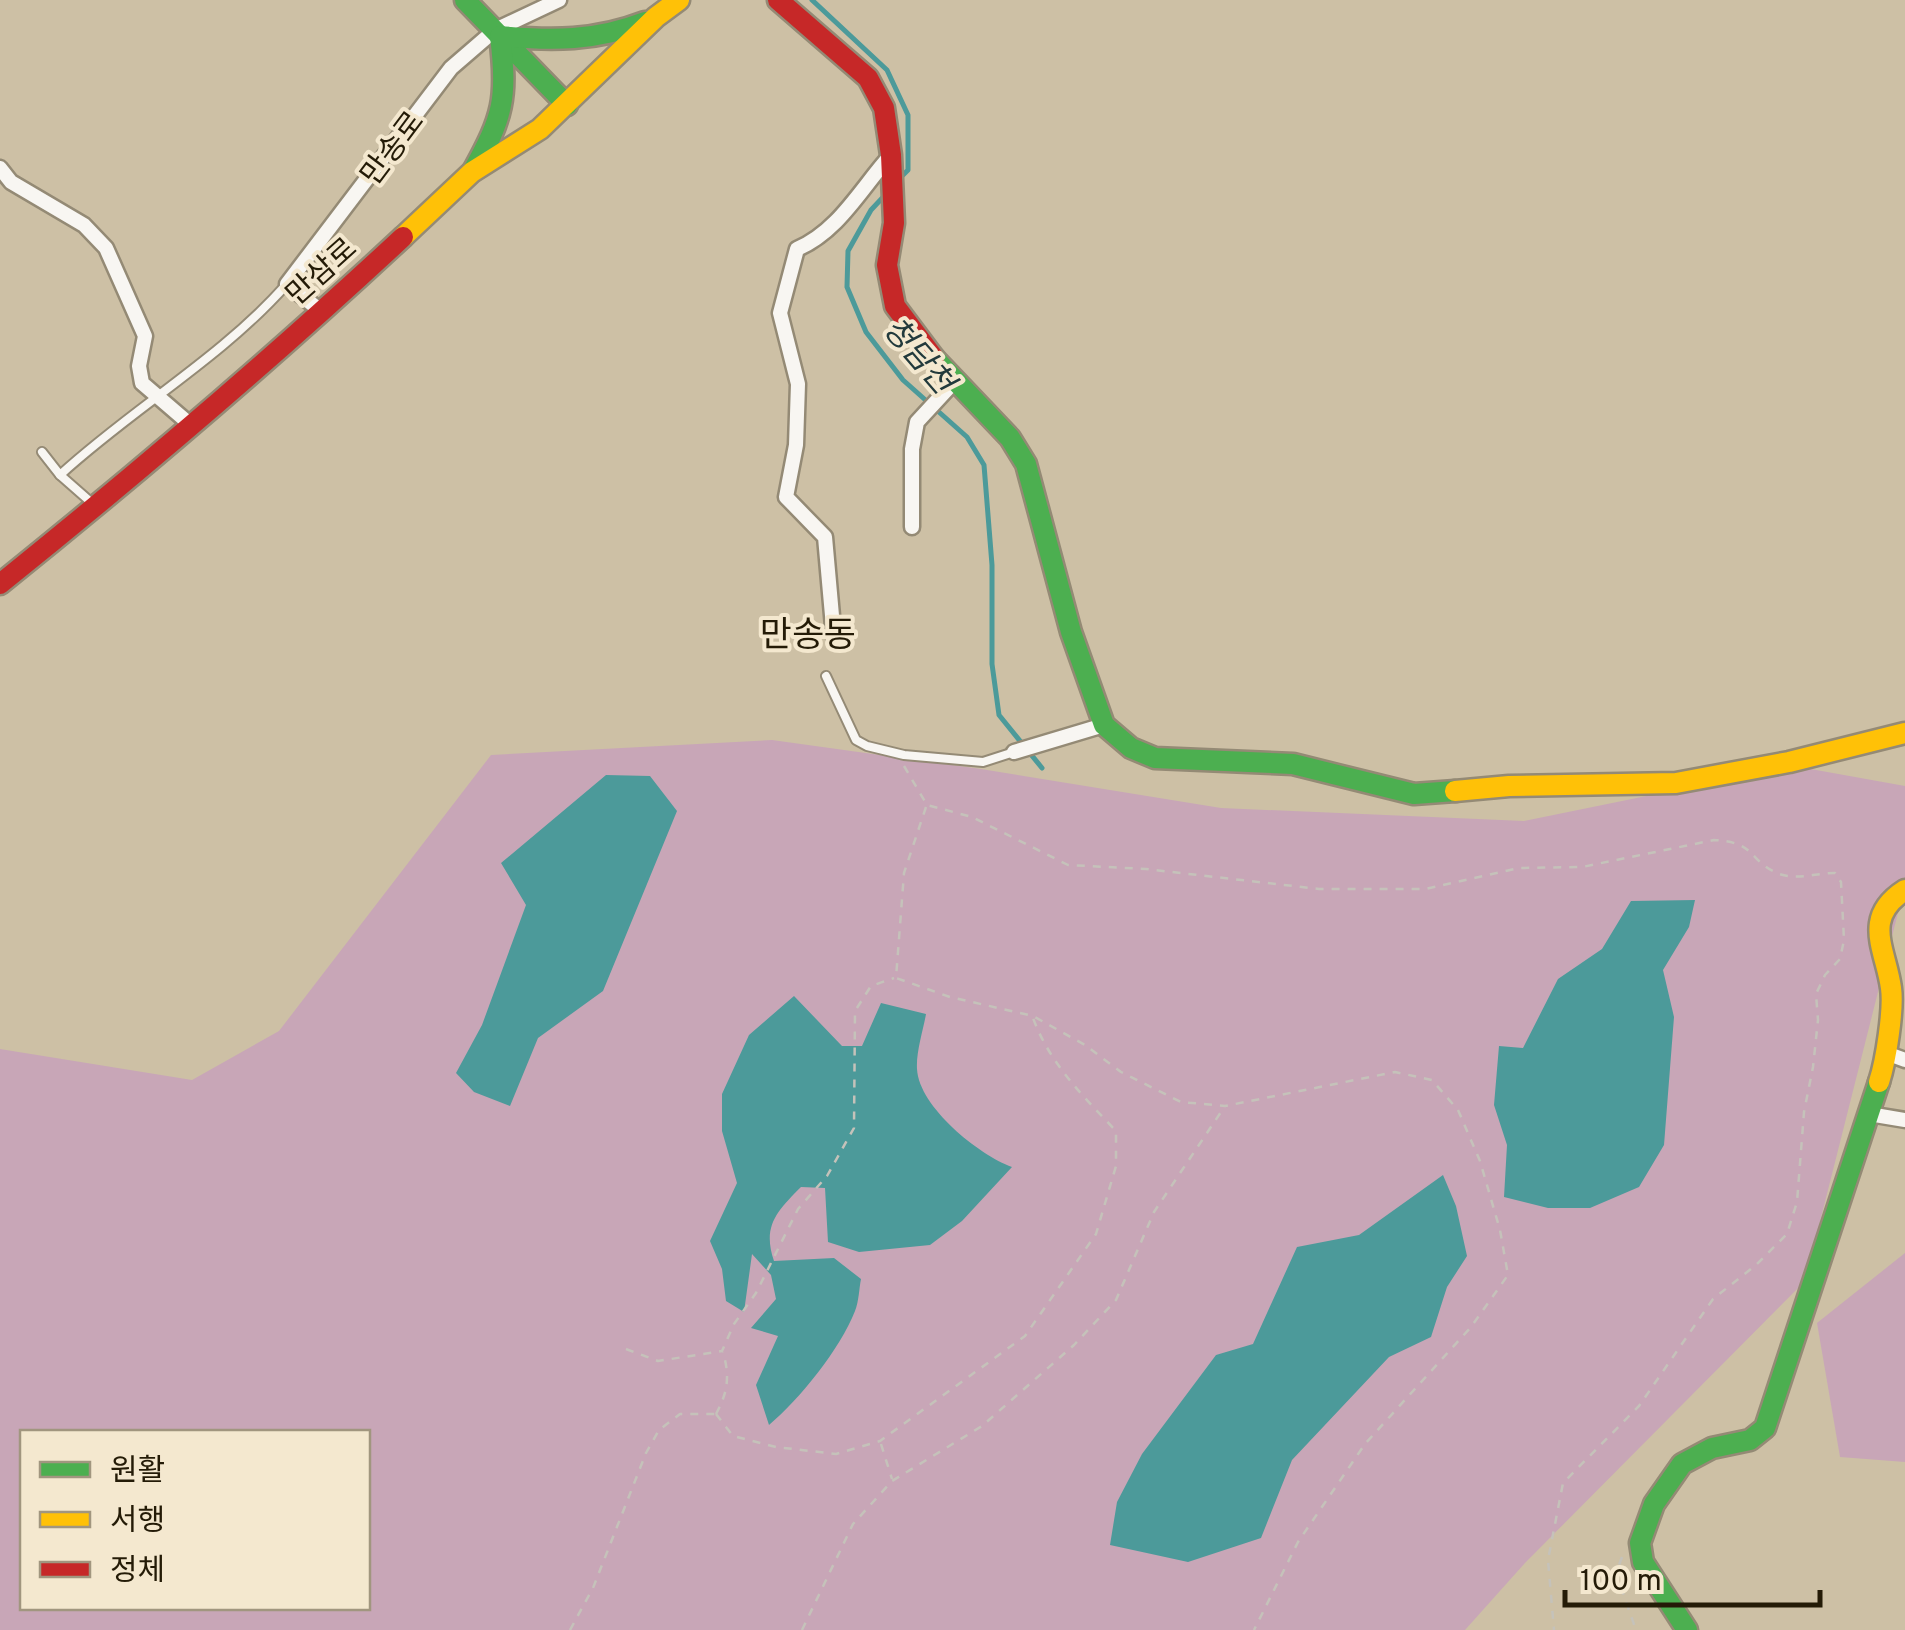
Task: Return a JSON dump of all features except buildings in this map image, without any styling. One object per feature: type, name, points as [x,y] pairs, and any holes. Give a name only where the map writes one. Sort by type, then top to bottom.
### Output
[{"type":"street","points":[[465,0],[567,105]]},
{"type":"street","name":"만송로","points":[[288,284],[452,68],[498,33],[560,0]]},
{"type":"street","name":"만삼로","points":[[0,584],[192,426],[472,172],[540,129],[678,0]]},
{"type":"street","points":[[778,0],[868,78],[884,108],[892,164],[894,223],[887,265],[896,306],[947,390],[1010,438],[1026,464],[1072,632],[1104,725],[1131,748],[1155,758],[1293,764],[1414,794],[1510,786],[1676,782],[1789,762],[1905,733]]},
{"type":"street","points":[[498,33],[579,42],[622,32],[656,17]]},
{"type":"street","points":[[472,172],[501,120],[504,106],[507,89],[498,33]]},
{"type":"street","points":[[834,638],[826,538],[786,497],[796,446],[798,384],[780,313],[797,250],[827,231],[892,164]]},
{"type":"street","points":[[0,168],[12,182],[84,225],[106,248],[145,336],[139,366],[142,383],[192,426]]},
{"type":"street","points":[[288,284],[322,312]]},
{"type":"street","points":[[912,527],[912,449],[917,422],[947,390]]},
{"type":"street","points":[[1014,752],[1104,725]]},
{"type":"street","points":[[1687,1630],[1643,1562],[1640,1543],[1654,1504],[1682,1464],[1712,1448],[1750,1440],[1766,1428],[1869,1114],[1895,1057],[1892,991],[1877,934],[1891,899],[1905,890]]},
{"type":"street","points":[[1869,1114],[1905,1120]]},
{"type":"lane","name":"만송로","points":[[60,474],[102,437],[226,344],[288,284]]},
{"type":"lane","points":[[42,452],[96,507]]},
{"type":"lane","points":[[826,676],[856,740],[904,755],[983,762],[1014,752]]},
{"type":"path","points":[[904,755],[904,771],[927,806],[972,817],[1068,865],[1146,868],[1319,889],[1424,890],[1519,868],[1582,867],[1714,840],[1736,841],[1772,872],[1784,876],[1835,874],[1840,882],[1844,940],[1840,959],[1825,974],[1816,994],[1818,1020],[1813,1067],[1804,1112],[1797,1202],[1788,1234],[1714,1299],[1640,1406],[1563,1483],[1548,1560],[1554,1630]]},
{"type":"path","points":[[896,978],[904,874],[927,806]]},
{"type":"path","points":[[716,1414],[728,1383],[722,1351],[734,1324],[756,1293],[798,1209],[827,1176],[854,1128],[855,1012],[871,986],[896,978],[950,997],[1033,1016],[1121,1072],[1181,1102],[1225,1106],[1395,1072],[1432,1080],[1458,1110],[1480,1161],[1508,1275],[1471,1327],[1365,1444],[1298,1542],[1254,1630]]},
{"type":"path","points":[[716,1414],[733,1436],[776,1447],[836,1454],[880,1441],[1025,1336],[1096,1234],[1116,1166],[1116,1132],[1063,1075],[1033,1016]]},
{"type":"path","points":[[802,1630],[854,1524],[892,1480],[982,1426],[1074,1345],[1116,1300],[1154,1212],[1225,1106]]},
{"type":"path","points":[[626,1349],[658,1361],[722,1351]]},
{"type":"path","points":[[570,1630],[594,1588],[646,1453],[659,1430],[680,1414],[716,1414]]},
{"type":"path","points":[[880,1441],[892,1480]]},
{"type":"path","points":[[1636,1630],[1616,1572],[1618,1560],[1640,1543]]},
{"type":"shaded area","points":[[772,740],[1221,808],[1524,821],[1794,766],[1905,786],[1905,885],[1805,1281],[1525,1563],[1465,1630],[0,1630],[0,1049],[192,1080],[279,1031],[491,755]]},
{"type":"shaded area","points":[[1905,1253],[1905,1462],[1840,1457],[1817,1323]]},
{"type":"water","points":[[606,775],[650,776],[677,811],[603,991],[538,1038],[510,1106],[474,1092],[456,1073],[482,1025],[526,905],[501,863]]},
{"type":"water","points":[[1695,900],[1689,927],[1663,970],[1674,1017],[1664,1145],[1639,1187],[1590,1208],[1548,1208],[1504,1197],[1507,1145],[1494,1105],[1499,1046],[1523,1048],[1558,979],[1602,949],[1631,901]]},
{"type":"water","points":[[794,996],[842,1046],[862,1046],[881,1003],[926,1014],[917,1069],[928,1099],[968,1141],[1012,1167],[962,1221],[930,1245],[859,1252],[828,1242],[825,1188],[801,1187],[792,1196],[771,1229],[774,1261],[834,1258],[861,1279],[856,1307],[840,1341],[806,1388],[769,1425],[756,1385],[778,1336],[751,1328],[776,1299],[771,1275],[752,1254],[744,1312],[726,1301],[722,1269],[710,1241],[737,1183],[722,1131],[722,1094],[749,1035]]},
{"type":"water","points":[[1443,1175],[1456,1206],[1467,1256],[1447,1287],[1431,1337],[1389,1357],[1292,1460],[1261,1538],[1188,1562],[1110,1545],[1117,1502],[1142,1454],[1216,1355],[1253,1344],[1297,1247],[1359,1235]]},
{"type":"waterway","name":"청담천","points":[[812,0],[887,70],[908,115],[908,170],[900,178]]},
{"type":"waterway","name":"청담천","points":[[886,194],[871,210],[848,251],[847,287],[866,332],[903,380],[967,437],[984,465],[992,565],[992,664],[999,715],[1042,768]]},
{"type":"traffic: fast","points":[[465,0],[567,105]]},
{"type":"traffic: fast","points":[[473,171],[501,106],[500,36],[574,38],[645,22]]},
{"type":"traffic: fast","points":[[934,358],[1010,438],[1026,464],[1071,632],[1104,725],[1131,748],[1155,758],[1293,764],[1414,794],[1455,791]]},
{"type":"traffic: fast","points":[[1687,1630],[1643,1562],[1640,1543],[1654,1504],[1682,1464],[1712,1448],[1750,1440],[1765,1428],[1879,1082]]},
{"type":"traffic: slow","points":[[403,237],[472,172],[540,129],[656,17],[679,0]]},
{"type":"traffic: slow","points":[[1455,791],[1509,786],[1676,783],[1789,762],[1905,733]]},
{"type":"traffic: slow","points":[[1879,1082],[1892,997],[1880,923],[1892,901],[1905,890]]},
{"type":"traffic: jam","points":[[778,0],[868,78],[884,108],[894,223],[887,265],[895,306],[934,358]]},
{"type":"traffic: jam","points":[[0,584],[205,414],[403,237]]},
{"type":"district","name":"만송동","points":[[808,634]]}]
